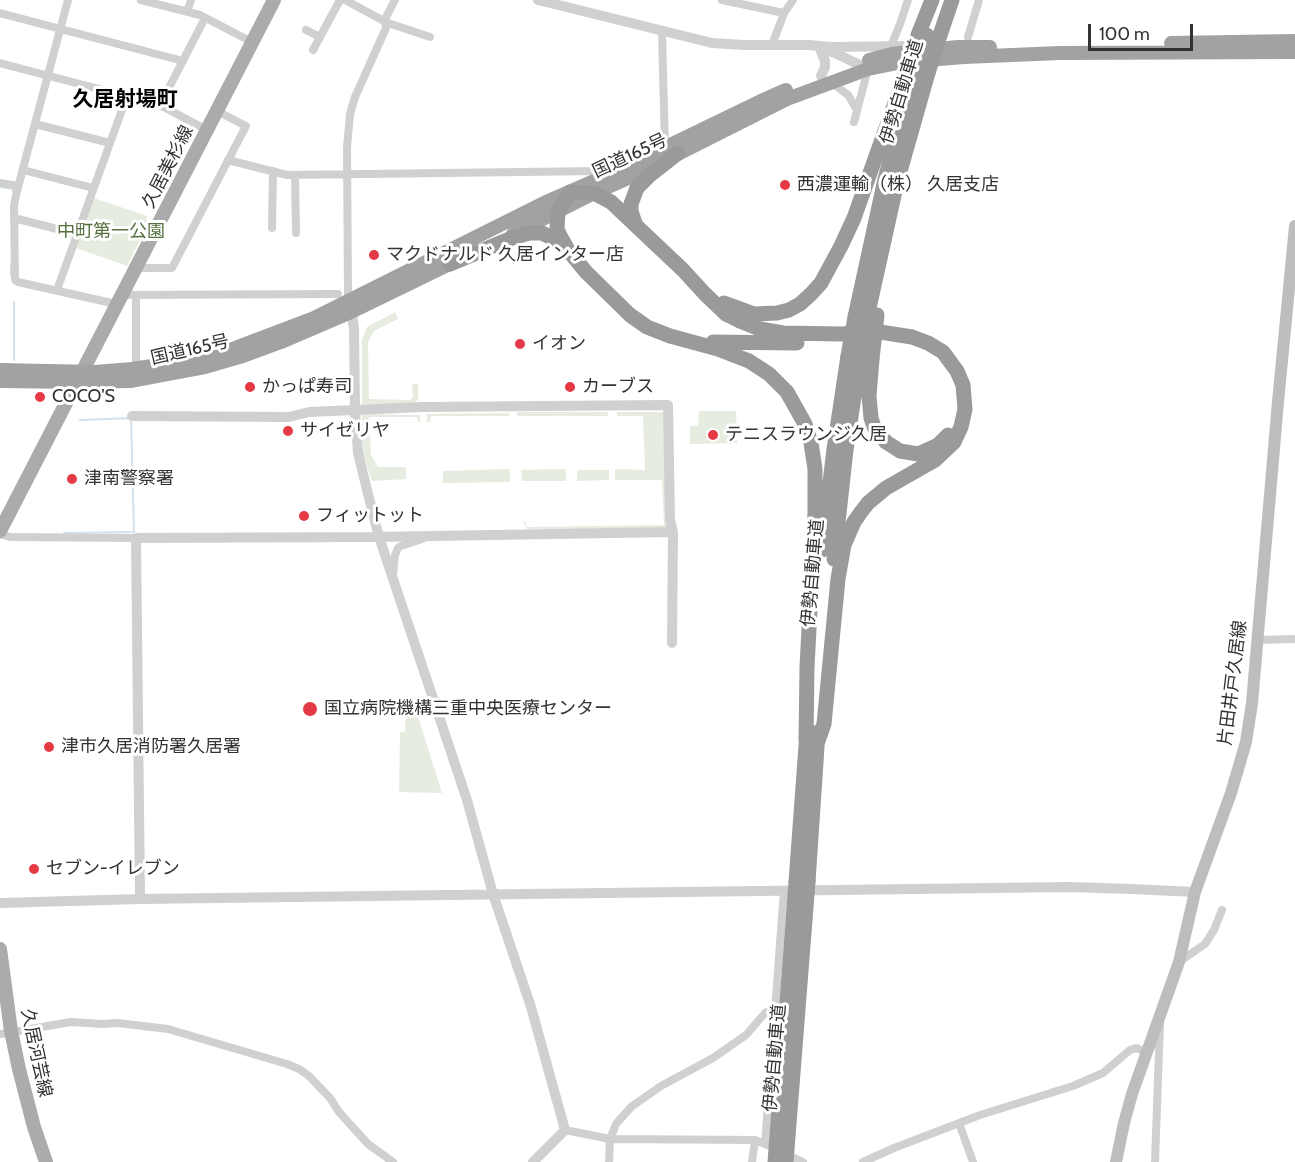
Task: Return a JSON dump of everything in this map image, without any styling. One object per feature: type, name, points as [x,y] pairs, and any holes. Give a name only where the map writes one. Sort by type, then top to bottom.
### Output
[{"type":"highway","points":[[928,35],[932,0]]},
{"type":"highway","name":"伊勢自動車道","points":[[867,316],[869,247],[885,179],[939,0]]},
{"type":"highway","name":"伊勢自動車道","points":[[928,35],[952,0]]},
{"type":"highway","name":"国道165号","points":[[0,381],[79,377],[165,364],[227,351],[286,329],[346,302],[608,175],[671,151],[826,79],[892,54],[958,47],[1295,41]]},
{"type":"highway","name":"国道165号","points":[[863,65],[964,57],[1060,53],[1295,52]]},
{"type":"highway","points":[[705,294],[745,312],[764,315],[789,310],[811,294],[842,246],[916,73]]},
{"type":"highway","name":"伊勢自動車道","points":[[775,1162],[796,885],[839,503],[867,316],[897,182],[916,73]]},
{"type":"highway","points":[[635,223],[631,204],[637,188],[671,151]]},
{"type":"highway","name":"国道165号","points":[[0,370],[130,381],[205,367],[243,356],[281,342],[346,302],[450,264],[644,171],[671,151]]},
{"type":"highway","points":[[570,192],[594,193],[610,202],[635,223],[726,314],[750,326],[772,332],[799,334],[880,332],[912,337],[943,352],[954,365],[963,385],[965,409],[962,427],[954,442],[935,460],[877,495],[861,512],[850,531],[841,561],[824,724],[812,741],[807,667],[815,469],[806,424],[794,402],[769,374],[749,361],[718,348],[670,336],[647,327],[630,315],[586,272],[558,234],[558,212],[570,192]]},
{"type":"highway","points":[[450,264],[529,233],[543,233],[550,236],[568,250]]},
{"type":"highway","points":[[692,341],[770,343],[880,340],[895,341],[918,348],[932,355],[951,378],[957,404],[949,434],[938,445],[918,454],[893,447],[880,436],[871,418],[869,396],[860,357]]},
{"type":"highway","name":"伊勢自動車道","points":[[786,1162],[796,885]]},
{"type":"main road","name":"久居美杉線","points":[[79,377],[274,0]]},
{"type":"main road","name":"片田井戸久居線","points":[[1116,1162],[1132,1094],[1179,962],[1195,892],[1232,793],[1250,720],[1278,402],[1293,277],[1295,226]]},
{"type":"main road","points":[[0,532],[79,377]]},
{"type":"main road","name":"久居河芸線","points":[[0,949],[5,1033],[46,1162]]},
{"type":"street","points":[[68,0],[14,205],[15,280],[57,290],[119,300],[136,296],[346,302]]},
{"type":"street","points":[[141,0],[206,18],[252,42]]},
{"type":"street","points":[[187,12],[191,0]]},
{"type":"street","points":[[314,50],[343,0],[384,22],[430,38]]},
{"type":"street","points":[[395,0],[384,22],[386,28],[350,114],[347,148],[346,302],[354,329],[358,453],[379,537],[467,800],[493,894],[531,1007],[565,1130]]},
{"type":"street","points":[[538,0],[712,43],[825,48],[958,47]]},
{"type":"street","points":[[722,0],[784,13]]},
{"type":"street","points":[[772,45],[784,13],[793,0]]},
{"type":"street","points":[[891,46],[908,0]]},
{"type":"street","points":[[968,37],[979,0]]},
{"type":"street","points":[[0,13],[183,61]]},
{"type":"street","points":[[160,105],[206,18]]},
{"type":"street","points":[[306,30],[320,37]]},
{"type":"street","points":[[662,32],[671,151]]},
{"type":"street","points":[[825,48],[863,65],[854,122]]},
{"type":"street","points":[[825,48],[826,79],[848,95],[857,110]]},
{"type":"street","points":[[0,63],[160,105],[207,130]]},
{"type":"street","points":[[57,290],[127,96]]},
{"type":"street","points":[[135,268],[172,268],[246,126],[217,111]]},
{"type":"street","points":[[35,124],[110,143]]},
{"type":"street","points":[[228,160],[287,175],[599,171],[608,175]]},
{"type":"street","points":[[23,170],[93,188]]},
{"type":"street","points":[[272,228],[273,171]]},
{"type":"street","points":[[295,175],[296,233]]},
{"type":"street","points":[[0,183],[18,186]]},
{"type":"street","points":[[14,218],[77,234]]},
{"type":"street","points":[[136,296],[136,368]]},
{"type":"street","points":[[132,416],[289,417],[309,412],[422,407],[668,405],[670,520],[673,532],[672,643]]},
{"type":"street","points":[[0,532],[10,537],[136,538],[673,532]]},
{"type":"street","points":[[392,576],[395,555],[401,546],[434,536]]},
{"type":"street","points":[[136,538],[140,899]]},
{"type":"street","points":[[1257,640],[1295,639]]},
{"type":"street","points":[[0,903],[493,894],[796,885],[1132,888],[1195,892]]},
{"type":"street","points":[[765,1144],[776,1006],[796,885]]},
{"type":"street","points":[[1179,962],[1204,944],[1214,930],[1222,910]]},
{"type":"street","points":[[609,1162],[610,1139],[616,1124],[631,1107],[661,1086],[729,1047],[746,1035],[765,1013],[776,1006]]},
{"type":"street","points":[[1155,1162],[1160,1017]]},
{"type":"street","points":[[5,1033],[71,1022],[118,1023],[168,1029],[287,1064],[309,1076],[368,1144],[393,1162]]},
{"type":"street","points":[[863,1162],[959,1123],[1073,1086],[1103,1073],[1130,1050],[1136,1048],[1146,1052]]},
{"type":"street","points":[[959,1123],[973,1162]]},
{"type":"street","points":[[565,1130],[610,1139],[755,1140],[803,1162]]},
{"type":"street","points":[[533,1162],[565,1130]]},
{"type":"street","points":[[752,1162],[755,1140]]},
{"type":"green space","name":"中町第一公園","points":[[94,198],[147,216],[145,230],[127,266],[76,248]]},
{"type":"green space","points":[[395,312],[398,319],[374,331],[368,342],[369,399],[409,400],[413,397],[412,384],[418,384],[418,399],[414,404],[362,404],[362,340],[367,327]]},
{"type":"green space","name":"テニスラウンジ久居","points":[[699,411],[736,411],[737,443],[690,444],[690,426],[698,426]]},
{"type":"green space","points":[[517,412],[608,412],[608,416],[517,416]]},
{"type":"green space","points":[[617,412],[666,412],[669,531],[527,529],[523,521],[527,527],[664,525],[662,480],[615,480],[615,469],[645,470],[643,416],[617,416]]},
{"type":"green space","points":[[509,413],[509,416],[431,416],[430,422],[427,422],[427,414]]},
{"type":"green space","points":[[362,414],[420,415],[420,422],[417,417],[369,417],[371,455],[378,467],[406,467],[406,479],[372,481],[363,454]]},
{"type":"green space","points":[[510,469],[510,482],[443,483],[443,471]]},
{"type":"green space","points":[[566,469],[566,481],[522,481],[521,470]]},
{"type":"green space","points":[[577,470],[609,470],[609,480],[577,481]]},
{"type":"green space","points":[[406,713],[417,713],[442,793],[399,792],[400,732],[405,732]]},
{"type":"waterway","points":[[0,187],[13,189],[13,192]]},
{"type":"waterway","points":[[11,263],[11,276]]},
{"type":"waterway","points":[[14,302],[14,360]]},
{"type":"waterway","points":[[64,533],[134,532],[131,418],[80,420]]},
{"type":"place","name":"西濃運輸（株） 久居支店","points":[[785,185]]},
{"type":"place","name":"マクドナルド 久居インター店","points":[[374,255]]},
{"type":"place","name":"イオン","points":[[520,344]]},
{"type":"place","name":"かっぱ寿司","points":[[250,387]]},
{"type":"place","name":"カーブス","points":[[570,387]]},
{"type":"place","name":"COCO'S","points":[[40,397]]},
{"type":"place","name":"サイゼリヤ","points":[[288,431]]},
{"type":"place","name":"テニスラウンジ久居","points":[[713,435]]},
{"type":"place","name":"津南警察署","points":[[72,479]]},
{"type":"place","name":"フィットット","points":[[304,516]]},
{"type":"place","name":"国立病院機構三重中央医療センター","points":[[310,709]]},
{"type":"place","name":"津市久居消防署久居署","points":[[49,747]]},
{"type":"place","name":"セブン-イレブン","points":[[34,869]]},
{"type":"district","name":"久居射場町","points":[[125,100]]}]
